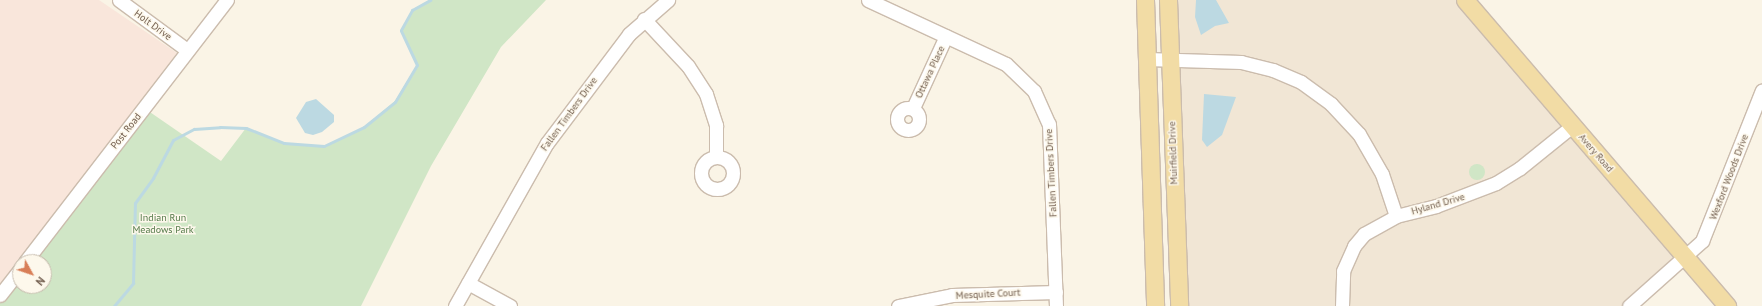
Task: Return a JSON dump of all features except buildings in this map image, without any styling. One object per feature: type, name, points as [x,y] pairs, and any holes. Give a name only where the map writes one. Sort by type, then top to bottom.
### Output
[{"type":"main road","points":[[1145,0],[1155,306]]},
{"type":"main road","name":"Muirfield Drive","points":[[1168,0],[1179,306]]},
{"type":"main road","name":"Avery Road","points":[[1465,0],[1728,306]]},
{"type":"street","name":"Holt Drive","points":[[119,0],[187,50]]},
{"type":"street","name":"Post Road","points":[[31,254],[227,0]]},
{"type":"street","name":"Fallen Timbers Drive","points":[[455,306],[546,143],[644,19],[668,0]]},
{"type":"street","name":"Fallen Timbers Drive","points":[[868,0],[1006,64],[1022,76],[1043,106],[1051,142],[1056,306]]},
{"type":"street","points":[[644,19],[688,66],[706,94],[716,125],[716,157]]},
{"type":"street","name":"Ottawa Place","points":[[913,108],[946,36]]},
{"type":"street","points":[[1147,59],[1216,59],[1259,65],[1286,74],[1319,94],[1346,118],[1370,150],[1382,174],[1396,216]]},
{"type":"street","name":"Wexford Woods Drive","points":[[1629,306],[1697,248],[1709,228],[1762,90]]},
{"type":"street","name":"Hyland Drive","points":[[1342,306],[1343,271],[1354,246],[1364,234],[1396,216],[1436,206],[1496,183],[1520,168],[1572,126]]},
{"type":"street","points":[[0,295],[12,279]]},
{"type":"street","points":[[468,283],[510,306]]},
{"type":"street","name":"Mesquite Court","points":[[898,306],[952,296],[1056,292]]},
{"type":"shaded area","points":[[0,0],[99,0],[177,53],[23,254],[12,254],[12,268],[0,284]]},
{"type":"shaded area","points":[[1174,0],[1458,0],[1686,258],[1629,306],[1185,306]]},
{"type":"green space","name":"Indian Run Meadows Park","points":[[430,0],[546,0],[501,47],[431,166],[361,306],[0,306],[0,297],[12,281],[12,294],[52,294],[52,254],[33,254],[144,108],[221,161],[246,128],[284,143],[324,146],[364,127],[395,101],[417,65],[401,30],[412,10]]},
{"type":"green space","points":[[1477,164],[1484,169],[1485,172],[1480,179],[1477,180],[1470,175],[1469,172],[1474,165]]},
{"type":"water","points":[[1196,0],[1216,0],[1229,23],[1215,26],[1201,35],[1195,17]]},
{"type":"water","points":[[1204,94],[1236,97],[1222,135],[1207,147],[1202,140]]},
{"type":"water","points":[[316,99],[334,115],[334,122],[322,132],[313,135],[305,133],[296,118],[306,102]]},
{"type":"waterway","points":[[114,306],[133,283],[135,203],[153,178],[173,140],[194,129],[220,127],[246,128],[284,143],[324,146],[364,127],[395,102],[417,65],[401,30],[412,10],[430,0]]}]
